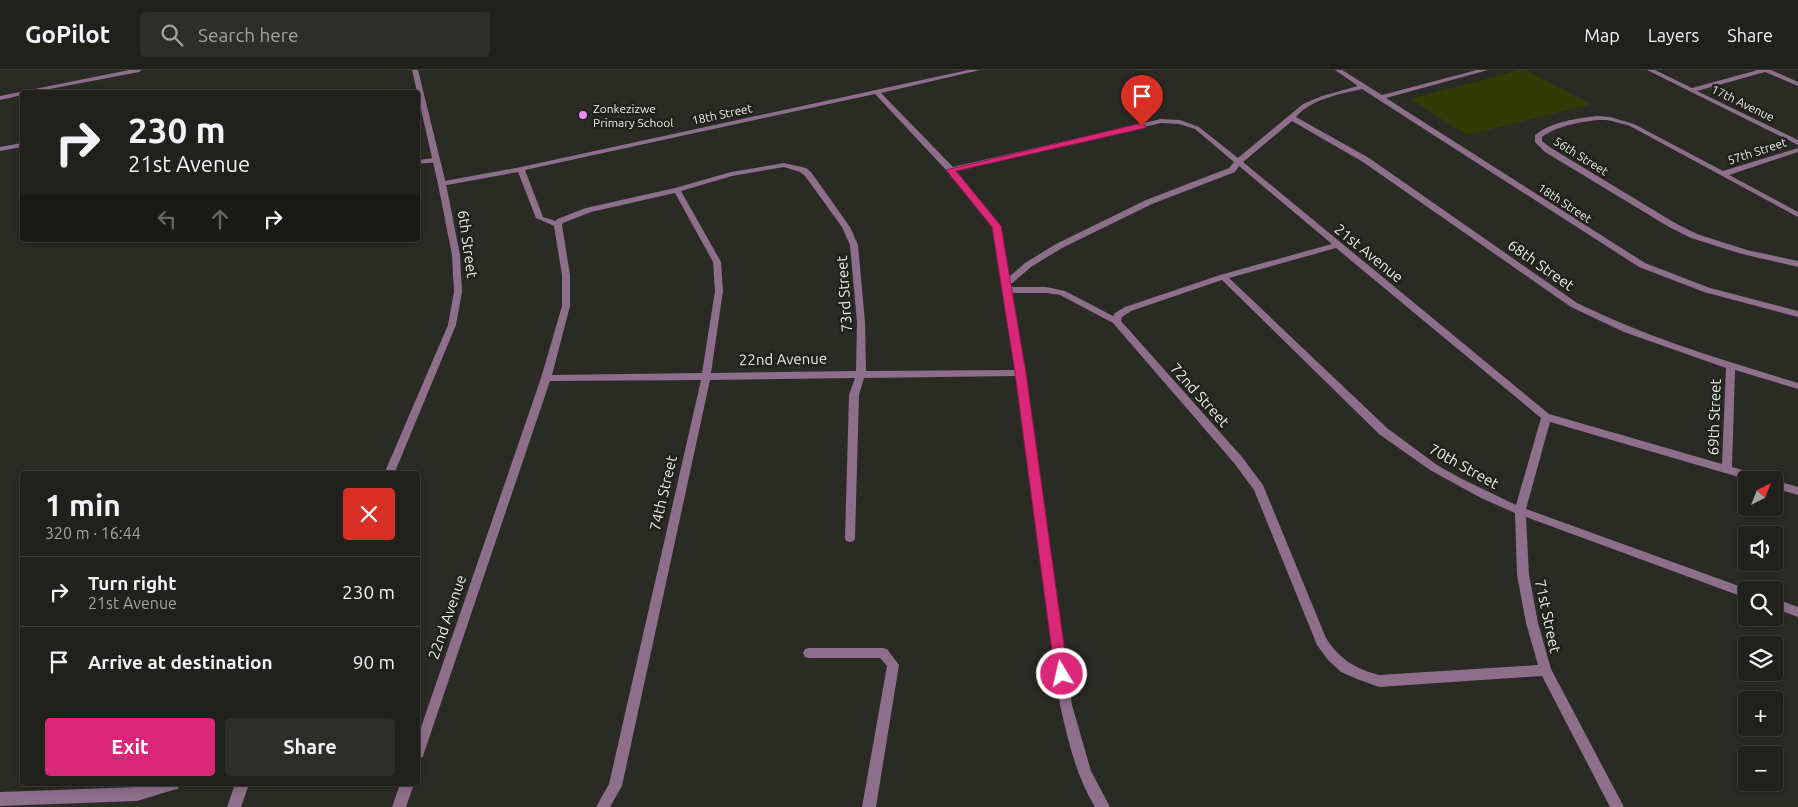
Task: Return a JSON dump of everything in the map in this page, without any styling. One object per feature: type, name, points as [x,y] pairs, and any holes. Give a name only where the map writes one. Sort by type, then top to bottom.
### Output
[{"type":"street","points":[[39,90],[139,70]]},
{"type":"street","name":"6th Street","points":[[415,70],[419,90]]},
{"type":"street","name":"18th Street","points":[[442,184],[521,169],[977,70]]},
{"type":"street","name":"18th Street","points":[[1338,70],[1642,265],[1707,290],[1798,314]]},
{"type":"street","points":[[1382,97],[1485,70]]},
{"type":"street","name":"17th Avenue","points":[[1650,70],[1798,143]]},
{"type":"street","points":[[1692,90],[1765,70],[1798,84]]},
{"type":"street","points":[[1007,287],[1044,253],[1149,202],[1232,170],[1238,162],[1292,118],[1298,109],[1364,86]]},
{"type":"street","name":"6th Street","points":[[390,471],[452,325],[458,292],[456,255],[442,184],[420,92]]},
{"type":"street","points":[[877,92],[951,170],[997,226],[1020,373],[1066,705],[1078,754],[1094,794],[1103,807]]},
{"type":"street","points":[[0,98],[20,94]]},
{"type":"street","name":"68th Street","points":[[1292,118],[1366,160],[1574,305],[1624,328],[1798,386]]},
{"type":"street","name":"56th Street","points":[[1798,215],[1632,125],[1614,119],[1598,118],[1546,131],[1538,137],[1539,142],[1548,150],[1672,225],[1715,243],[1798,264]]},
{"type":"street","name":"21st Avenue","points":[[951,170],[1171,121],[1197,128],[1546,417],[1738,472]]},
{"type":"street","points":[[0,149],[20,145]]},
{"type":"street","name":"57th Street","points":[[1723,174],[1798,150]]},
{"type":"street","points":[[420,162],[435,160]]},
{"type":"street","name":"73rd Street","points":[[558,226],[560,221],[589,210],[677,190],[731,174],[784,165],[798,167],[808,174],[846,227],[854,246],[861,322],[861,373],[854,395],[850,538]]},
{"type":"street","points":[[521,169],[540,218],[558,226]]},
{"type":"street","name":"74th Street","points":[[603,807],[615,786],[706,377],[719,291],[717,262],[677,190]]},
{"type":"street","name":"22nd Avenue","points":[[420,746],[546,378],[567,297],[566,275],[558,226]]},
{"type":"street","points":[[1007,287],[1062,293],[1116,321],[1118,315],[1128,309],[1223,277],[1336,245]]},
{"type":"street","name":"70th Street","points":[[1223,277],[1383,431],[1411,454],[1441,474],[1520,512],[1738,590]]},
{"type":"street","name":"72nd Street","points":[[1116,321],[1238,460],[1259,488],[1321,641],[1330,657],[1360,677],[1379,681],[1545,670]]},
{"type":"street","name":"69th Street","points":[[1727,469],[1731,365]]},
{"type":"street","name":"22nd Avenue","points":[[546,378],[706,377],[861,373],[1020,373]]},
{"type":"street","name":"71st Street","points":[[1546,417],[1520,512],[1524,575],[1532,624],[1545,670],[1617,807]]},
{"type":"street","points":[[1783,487],[1798,491]]},
{"type":"street","points":[[1783,606],[1798,612]]},
{"type":"street","points":[[810,654],[883,654],[893,665],[869,807]]},
{"type":"street","points":[[0,800],[137,794],[166,786]]},
{"type":"street","points":[[234,807],[241,786]]},
{"type":"street","points":[[399,807],[406,786]]},
{"type":"green space","points":[[1526,70],[1591,104],[1467,135],[1410,99]]},
{"type":"place","name":"Zonkezizwe Primary School","points":[[583,115]]},
{"type":"route","points":[[1062,674],[1020,373],[997,226],[951,170],[1142,126]]}]
